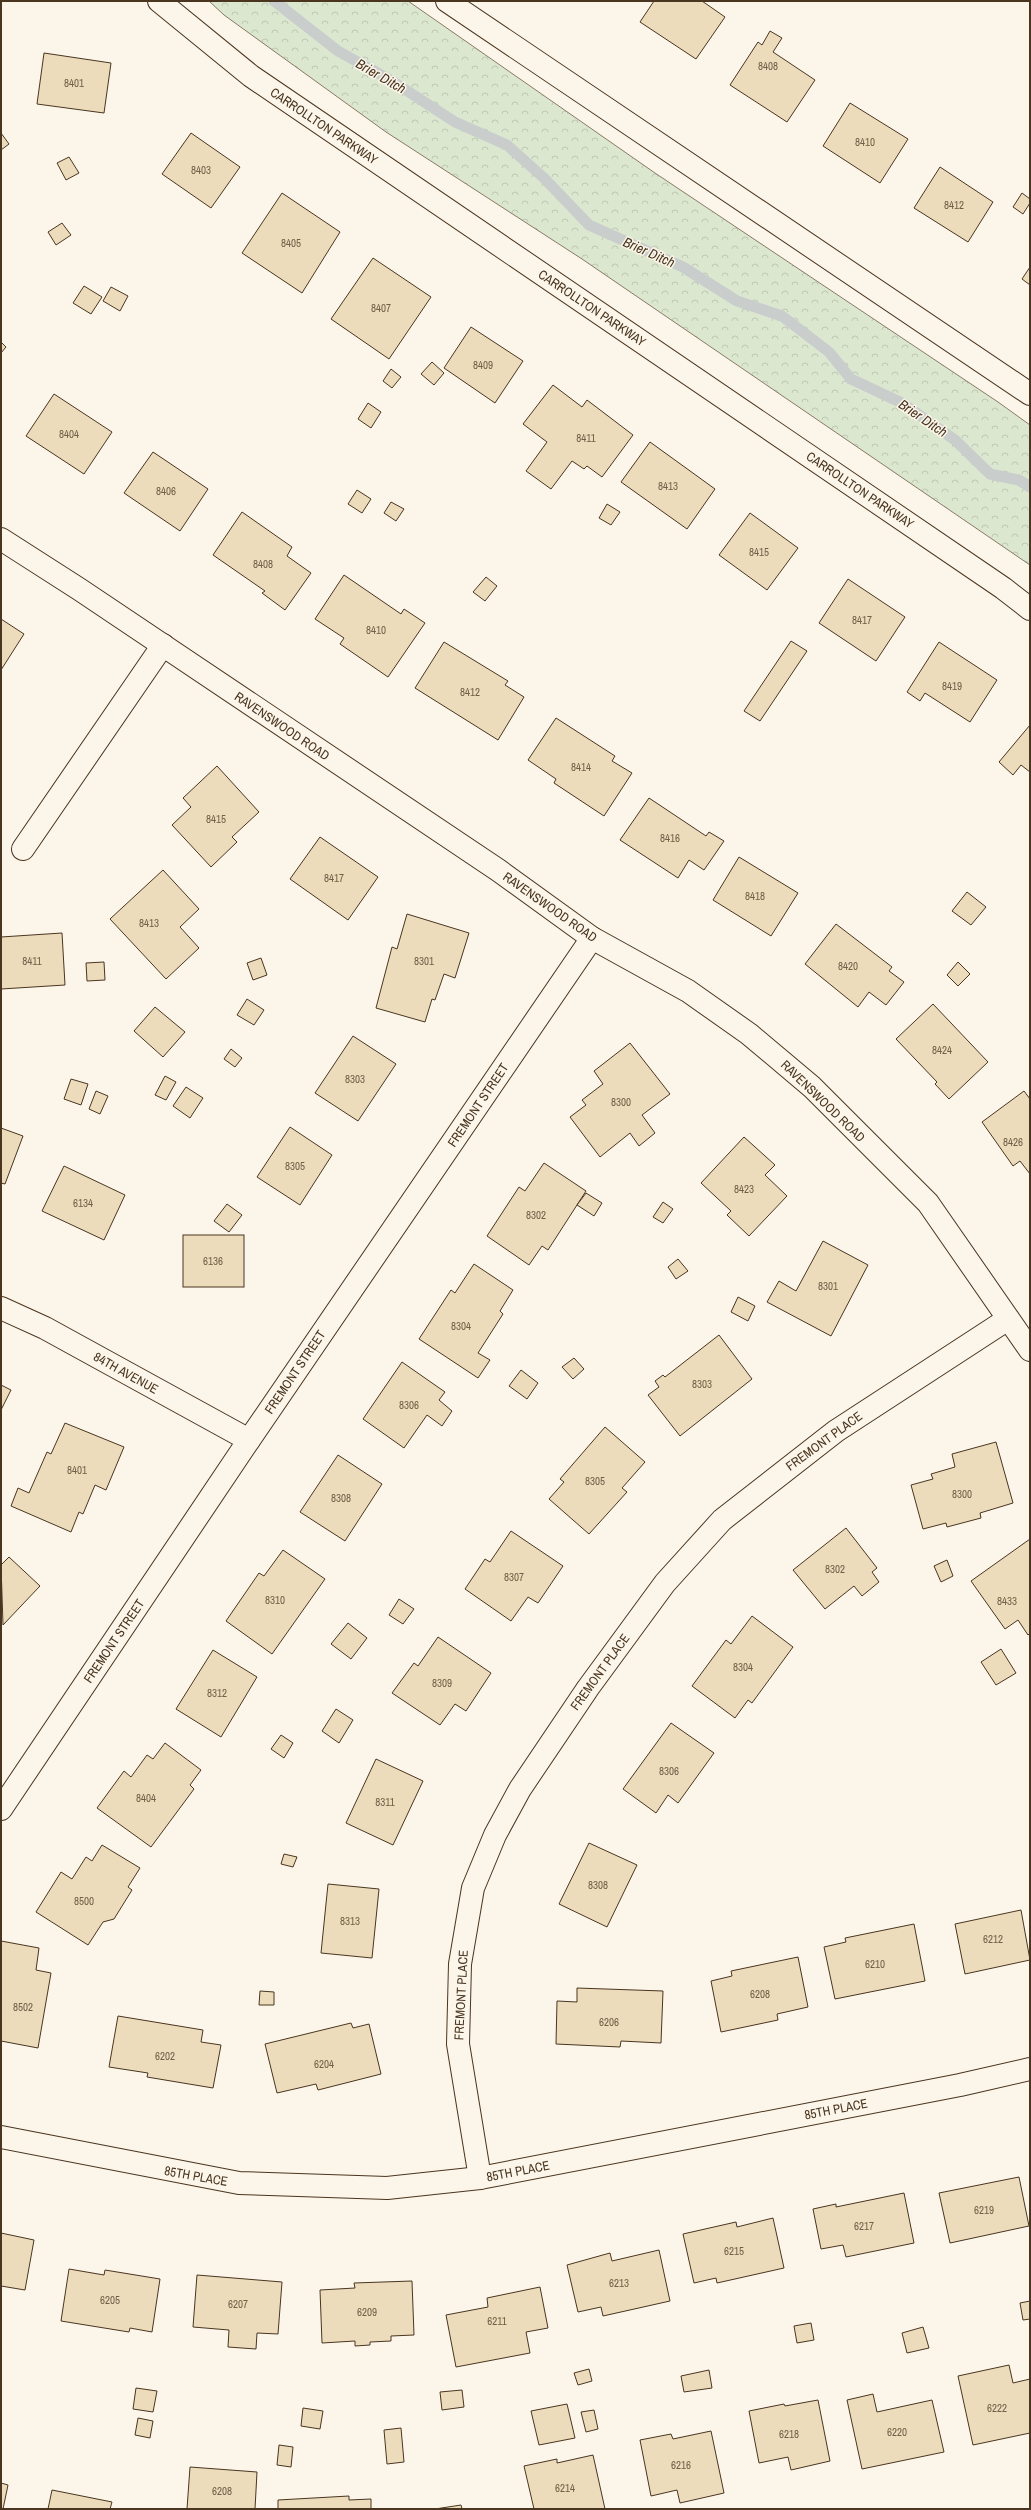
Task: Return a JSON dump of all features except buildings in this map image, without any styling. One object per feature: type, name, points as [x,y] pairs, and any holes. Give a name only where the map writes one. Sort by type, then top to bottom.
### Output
[{"type":"street","name":"CARROLLTON PARKWAY","points":[[159,1],[251,76],[1003,588],[1030,609]]},
{"type":"street","points":[[447,1],[1030,394]]},
{"type":"street","name":"RAVENSWOOD ROAD","points":[[1,539],[498,870],[592,938],[688,991],[749,1034],[812,1087],[898,1175],[928,1202],[1030,1350]]},
{"type":"street","points":[[23,849],[163,646]]},
{"type":"street","name":"FREMONT STREET","points":[[3,1801],[592,938]]},
{"type":"street","name":"84TH AVENUE","points":[[1,1308],[45,1328],[249,1440]]},
{"type":"street","name":"FREMONT PLACE","points":[[480,2178],[458,2044],[460,1964],[473,1888],[495,1835],[520,1789],[588,1688],[665,1583],[722,1520],[836,1431],[1008,1319]]},
{"type":"street","name":"85TH PLACE","points":[[1,2137],[239,2183],[387,2188],[480,2178],[960,2085],[1030,2069]]},
{"type":"green space","points":[[209,1],[408,1],[655,173],[998,402],[1030,425],[1030,565],[582,259],[386,132],[224,15]]},
{"type":"waterway","name":"Brier Ditch","points":[[274,1],[338,51],[392,81],[455,122],[507,145],[544,178],[589,225],[683,267],[737,301],[782,316],[829,352],[851,379],[902,403],[955,440],[990,474],[1019,480],[1030,487]]}]
